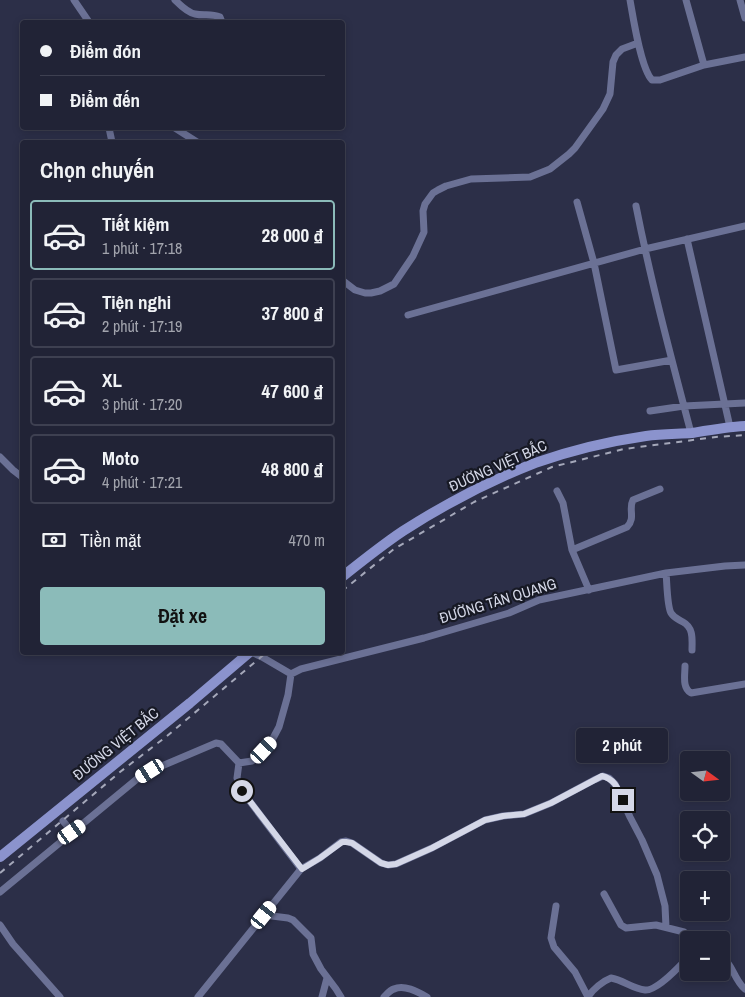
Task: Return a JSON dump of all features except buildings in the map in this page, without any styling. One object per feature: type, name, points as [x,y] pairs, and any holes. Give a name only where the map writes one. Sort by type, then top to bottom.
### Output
[{"type":"main road","name":"ĐƯỜNG VIỆT BẮC","points":[[345,575],[372,553],[438,509],[528,467],[565,454],[622,440],[745,426]]},
{"type":"main road","name":"ĐƯỜNG VIỆT BẮC","points":[[0,857],[246,655]]},
{"type":"street","points":[[74,0],[88,20]]},
{"type":"street","points":[[175,0],[191,13],[215,15],[220,17],[221,20]]},
{"type":"street","points":[[630,0],[638,43],[646,72],[652,80],[660,80],[704,66],[745,57]]},
{"type":"street","points":[[686,0],[704,66]]},
{"type":"street","points":[[740,0],[745,18]]},
{"type":"street","points":[[345,282],[355,290],[365,293],[380,291],[394,284],[413,256],[424,232],[423,211],[425,204],[438,190],[471,179],[530,177],[550,169],[569,154],[606,104],[610,94],[613,62],[616,55],[622,49],[638,43]]},
{"type":"street","points":[[178,130],[194,140]]},
{"type":"street","points":[[577,202],[594,262],[616,370],[672,360]]},
{"type":"street","points":[[636,206],[691,433]]},
{"type":"street","points":[[408,316],[645,248],[745,226]]},
{"type":"street","points":[[687,239],[730,427]]},
{"type":"street","points":[[650,411],[684,406],[745,403]]},
{"type":"street","points":[[0,457],[20,475]]},
{"type":"street","points":[[572,550],[627,527],[632,519],[630,506],[633,500],[660,490]]},
{"type":"street","points":[[557,491],[563,503],[572,550],[589,590]]},
{"type":"street","name":"ĐƯỜNG TÂN QUANG","points":[[291,674],[301,669],[443,633],[515,611],[540,600],[666,573],[745,565]]},
{"type":"street","points":[[666,573],[670,611],[676,619],[685,623],[690,628],[692,650]]},
{"type":"street","points":[[0,892],[150,771],[216,743],[221,744],[239,762],[252,761],[257,757],[271,742],[279,727],[288,695],[291,674],[257,655]]},
{"type":"street","points":[[685,666],[685,688],[691,693],[745,684]]},
{"type":"street","points":[[239,762],[237,778],[242,791],[302,869]]},
{"type":"street","points":[[198,997],[302,869],[342,842],[352,843],[381,863],[388,865],[396,864],[432,848],[485,820],[524,814],[551,803],[602,776],[609,778],[615,784],[657,875],[665,906],[666,927]]},
{"type":"street","points":[[63,821],[72,832]]},
{"type":"street","points":[[604,894],[621,925],[626,928],[653,925],[680,931]]},
{"type":"street","points":[[556,906],[551,938],[554,947],[575,972],[588,997]]},
{"type":"street","points":[[264,915],[293,920],[311,938],[313,954],[320,969],[341,997]]},
{"type":"street","points":[[0,925],[13,944],[60,997]]},
{"type":"street","points":[[588,997],[591,992],[611,978],[645,990],[651,989],[680,966]]},
{"type":"street","points":[[730,967],[739,984],[745,989]]},
{"type":"street","points":[[322,997],[327,978]]},
{"type":"street","points":[[384,997],[392,989],[398,987],[418,992],[427,997]]},
{"type":"railway","points":[[345,589],[394,549],[474,502],[552,467],[624,449],[745,435]]},
{"type":"railway","points":[[0,873],[263,655]]},
{"type":"route","points":[[242,791],[302,869],[342,842],[352,843],[381,863],[388,865],[396,864],[432,848],[485,820],[524,814],[551,803],[602,776],[609,778],[615,784],[623,800]]}]
